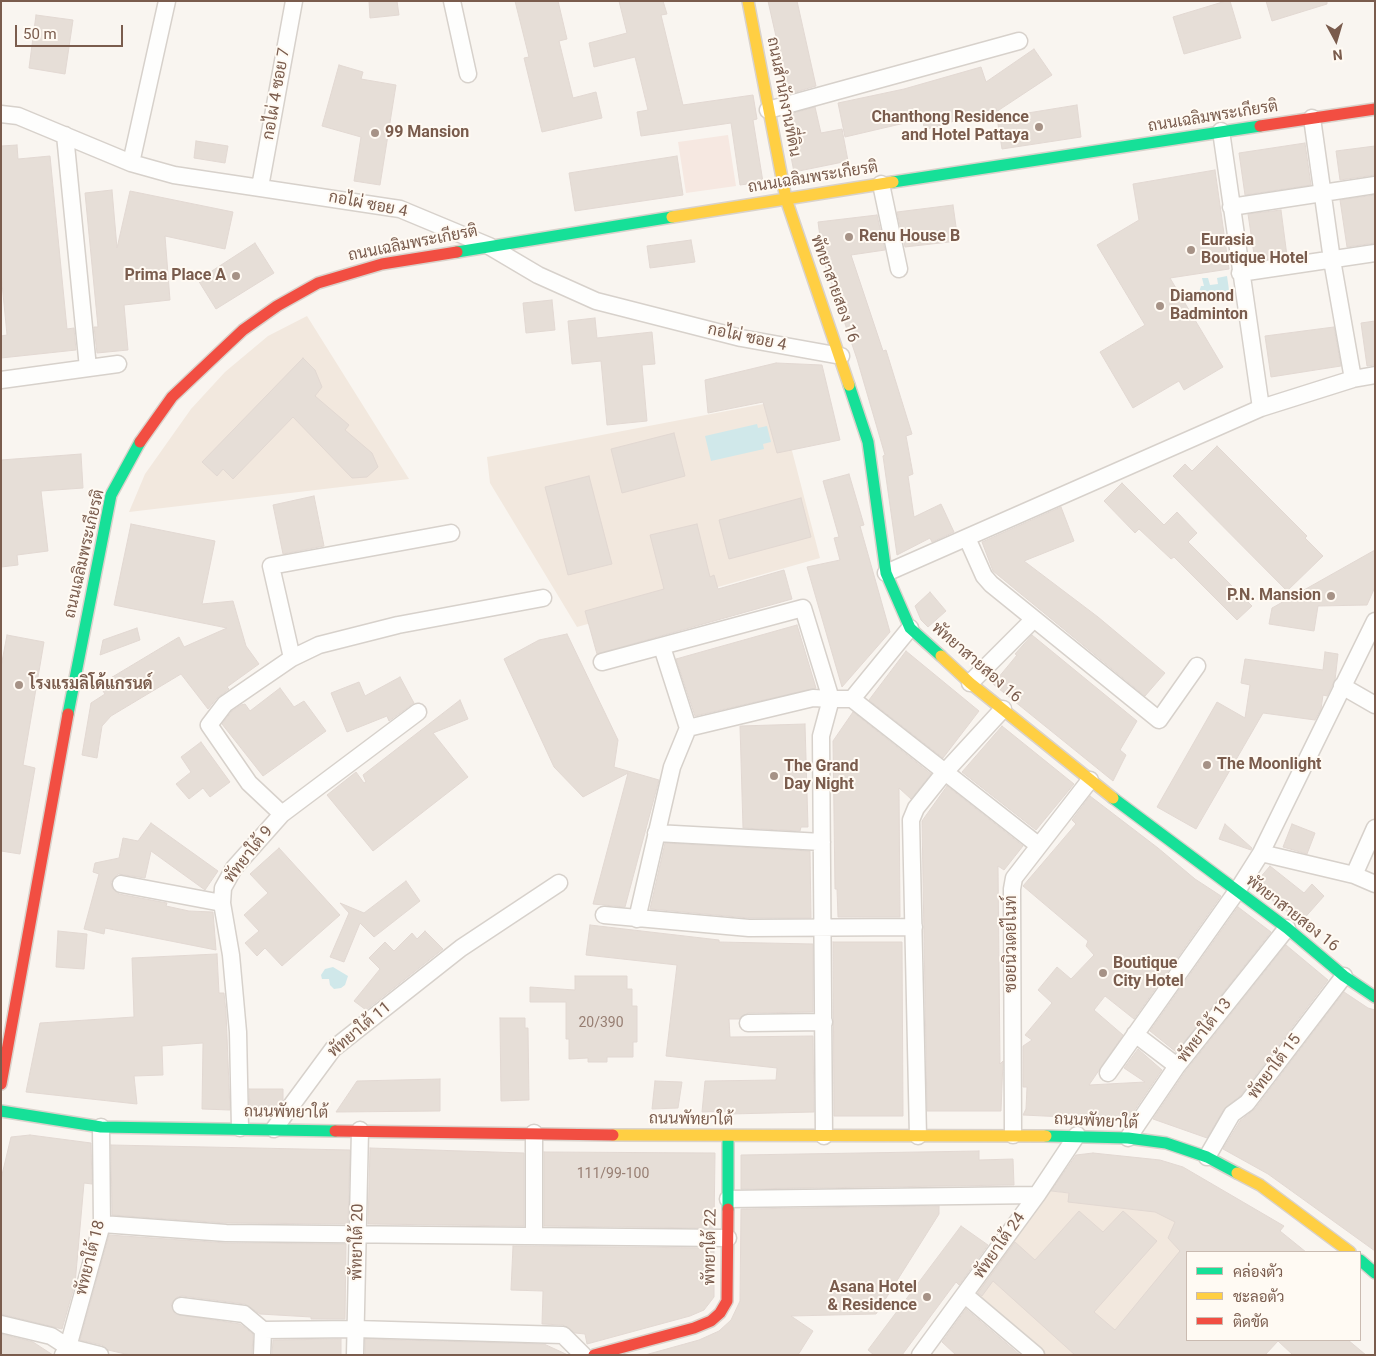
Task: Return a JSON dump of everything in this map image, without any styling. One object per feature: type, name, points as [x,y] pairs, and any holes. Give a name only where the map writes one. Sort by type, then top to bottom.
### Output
[{"type":"main road","name":"ถนนสำนักงานที่ดิน","points":[[748,1],[786,199]]},
{"type":"main road","name":"ถนนเฉลิมพระเกียรติ","points":[[1,1084],[57,771],[104,525],[112,495],[139,444],[172,397],[243,330],[285,302],[318,284],[382,264],[881,184],[1375,108]]},
{"type":"main road","name":"พัทยาสายสอง 16","points":[[786,199],[841,356],[868,442],[886,573],[910,628],[970,683],[1090,780],[1287,928],[1344,976],[1375,997]]},
{"type":"main road","name":"ถนนพัทยาใต้","points":[[1,1111],[101,1127],[728,1137],[1013,1135],[1128,1138],[1166,1144],[1207,1156],[1260,1185],[1349,1251]]},
{"type":"main road","name":"พัทยาใต้ 22","points":[[594,1355],[694,1328],[715,1317],[727,1301],[728,1137]]},
{"type":"main road","points":[[1361,1261],[1375,1273]]},
{"type":"street","points":[[131,163],[167,1]]},
{"type":"street","name":"กอไผ่ 4 ซอย 7","points":[[260,187],[294,1]]},
{"type":"street","points":[[452,1],[468,74]]},
{"type":"street","points":[[768,110],[1019,41]]},
{"type":"street","name":"กอไผ่ ซอย 4","points":[[1,114],[18,116],[131,163],[174,175],[400,209],[489,246],[538,275],[596,302],[741,338],[841,356]]},
{"type":"street","points":[[1312,118],[1332,260],[1353,379]]},
{"type":"street","points":[[1221,131],[1261,408]]},
{"type":"street","points":[[66,135],[88,368]]},
{"type":"street","points":[[881,184],[899,269]]},
{"type":"street","points":[[1231,207],[1375,185]]},
{"type":"street","points":[[1240,272],[1375,253]]},
{"type":"street","points":[[1,380],[118,364]]},
{"type":"street","points":[[886,573],[1261,408],[1353,379],[1375,376]]},
{"type":"street","points":[[292,658],[271,566],[451,533]]},
{"type":"street","points":[[967,538],[984,576],[1159,720],[1197,666]]},
{"type":"street","points":[[282,814],[249,783],[209,725],[225,704],[292,658],[319,645],[398,625],[543,598]]},
{"type":"street","points":[[602,662],[803,608],[831,699],[821,736],[824,928],[824,1136]]},
{"type":"street","points":[[970,683],[1034,619]]},
{"type":"street","points":[[1108,1073],[1237,891],[1261,853],[1375,622]]},
{"type":"street","points":[[852,700],[910,628]]},
{"type":"street","points":[[637,919],[672,767],[688,728],[662,647]]},
{"type":"street","points":[[1342,686],[1375,705]]},
{"type":"street","points":[[688,728],[813,698],[852,700],[944,774],[1038,845]]},
{"type":"street","points":[[918,1136],[911,820],[916,808],[944,774],[1003,709]]},
{"type":"street","name":"พัทยาใต้ 9","points":[[240,1128],[236,1013],[231,955],[222,903],[223,888],[234,868],[282,814],[418,712]]},
{"type":"street","name":"ซอยนิวเดย์ไนท์","points":[[1013,1135],[1012,889],[1018,870],[1090,780]]},
{"type":"street","points":[[1354,875],[1375,828]]},
{"type":"street","points":[[656,833],[822,842]]},
{"type":"street","points":[[1261,853],[1354,875],[1375,884]]},
{"type":"street","name":"พัทยาใต้ 11","points":[[274,1129],[333,1049],[462,948],[559,883]]},
{"type":"street","points":[[121,884],[222,903]]},
{"type":"street","points":[[604,915],[749,928],[914,927]]},
{"type":"street","name":"พัทยาใต้ 13","points":[[1128,1138],[1177,1066],[1287,928]]},
{"type":"street","name":"พัทยาใต้ 15","points":[[1207,1156],[1232,1114],[1247,1103],[1344,976]]},
{"type":"street","points":[[748,1023],[824,1022]]},
{"type":"street","points":[[1135,1034],[1177,1066]]},
{"type":"street","name":"พัทยาใต้ 18","points":[[65,1351],[102,1224],[101,1127]]},
{"type":"street","name":"พัทยาใต้ 20","points":[[355,1355],[360,1130]]},
{"type":"street","points":[[534,1133],[534,1235]]},
{"type":"street","name":"พัทยาใต้ 24","points":[[920,1355],[1037,1195],[1077,1136]]},
{"type":"street","points":[[728,1199],[1037,1195]]},
{"type":"street","points":[[102,1224],[226,1233],[359,1236],[534,1235],[728,1238]]},
{"type":"street","points":[[965,1295],[1036,1355]]},
{"type":"street","points":[[182,1306],[244,1314],[263,1330],[356,1329],[563,1335],[583,1355]]},
{"type":"street","points":[[1,1324],[51,1336],[65,1351],[100,1355]]},
{"type":"street","points":[[262,1355],[263,1330]]},
{"type":"shaded area","points":[[728,135],[736,186],[686,193],[678,142]]},
{"type":"shaded area","points":[[307,316],[409,479],[129,512],[145,474],[191,409],[225,372],[268,336]]},
{"type":"shaded area","points":[[779,401],[820,558],[577,627],[490,483],[487,457]]},
{"type":"shaded area","points":[[1050,1191],[1157,1203],[1185,1215],[1251,1251],[1186,1251],[1186,1338],[1172,1355],[1040,1355],[970,1294]]},
{"type":"water","points":[[1227,276],[1230,297],[1221,298],[1220,292],[1211,293],[1212,301],[1207,301],[1206,292],[1199,292],[1201,286],[1204,286],[1202,278],[1208,278],[1210,285],[1218,284],[1217,278]]},
{"type":"water","points":[[757,424],[758,428],[767,426],[771,442],[763,444],[764,449],[711,461],[705,436]]},
{"type":"water","points":[[333,967],[348,976],[345,985],[341,988],[334,989],[330,985],[329,979],[322,979],[321,975],[325,969]]},
{"type":"building","points":[[369,1],[397,1],[399,15],[370,18]]},
{"type":"building","points":[[515,1],[558,1],[567,39],[559,41],[573,98],[596,92],[602,118],[542,132],[524,58],[529,57]]},
{"type":"building","points":[[619,1],[663,1],[667,14],[661,15],[683,105],[753,95],[757,119],[753,120],[763,182],[740,185],[731,123],[641,136],[637,112],[648,110],[635,57],[594,67],[589,43],[627,33]]},
{"type":"building","points":[[768,1],[797,1],[816,86],[789,94]]},
{"type":"building","points":[[1230,1],[1241,38],[1184,54],[1173,17]]},
{"type":"building","points":[[1266,1],[1327,1],[1327,4],[1272,21]]},
{"type":"building","points":[[36,15],[73,20],[65,74],[29,68]]},
{"type":"building","points":[[1034,49],[1052,75],[996,112],[996,108],[925,130],[922,119],[845,137],[838,103],[904,89],[981,67],[986,82]]},
{"type":"building","points":[[339,65],[363,72],[361,79],[396,85],[380,185],[354,181],[361,137],[322,126]]},
{"type":"building","name":"Chanthong Residence and Hotel Pattaya","points":[[1077,105],[1081,137],[1002,149],[997,118]]},
{"type":"building","points":[[815,107],[821,133],[842,129],[848,161],[794,172],[783,116]]},
{"type":"building","points":[[196,141],[228,146],[225,163],[194,158]]},
{"type":"building","points":[[1305,143],[1311,185],[1245,195],[1239,153]]},
{"type":"building","points":[[17,145],[18,159],[50,156],[67,329],[74,328],[76,350],[1,358],[1,336],[7,335],[1,273],[1,146]]},
{"type":"building","points":[[1375,146],[1375,175],[1340,180],[1336,151]]},
{"type":"building","points":[[677,156],[683,195],[575,211],[569,173]]},
{"type":"building","points":[[1215,170],[1229,269],[1170,278],[1223,367],[1184,390],[1179,381],[1133,408],[1100,352],[1145,325],[1097,245],[1139,220],[1133,184]]},
{"type":"building","points":[[112,190],[117,248],[130,191],[233,212],[225,249],[165,236],[170,300],[124,305],[128,350],[97,353],[94,327],[98,327],[85,193]]},
{"type":"building","points":[[1375,195],[1375,243],[1347,247],[1340,200]]},
{"type":"building","points":[[953,205],[958,241],[905,247],[897,212]]},
{"type":"building","points":[[1281,210],[1287,256],[1255,261],[1248,214]]},
{"type":"building","points":[[877,215],[885,250],[851,255],[883,351],[886,350],[912,434],[906,436],[913,474],[908,476],[914,517],[941,504],[954,532],[932,542],[930,538],[897,555],[883,456],[885,455],[857,359],[823,259],[818,222]]},
{"type":"building","points":[[691,240],[695,262],[650,268],[647,246]]},
{"type":"building","name":"Prima Place A","points":[[255,243],[274,273],[216,309],[198,280]]},
{"type":"building","points":[[552,300],[555,330],[526,333],[523,303]]},
{"type":"building","points":[[595,318],[597,338],[652,332],[655,364],[642,365],[647,421],[607,425],[601,361],[572,364],[568,321]]},
{"type":"building","points":[[1375,321],[1375,365],[1367,366],[1361,323]]},
{"type":"building","points":[[1334,327],[1341,366],[1271,377],[1265,336]]},
{"type":"building","points":[[303,358],[315,370],[322,387],[315,396],[349,425],[345,430],[372,453],[378,467],[367,477],[352,478],[293,417],[233,479],[223,469],[217,476],[202,462]]},
{"type":"building","points":[[776,363],[822,365],[840,440],[777,453],[763,402],[708,413],[705,380]]},
{"type":"building","points":[[674,433],[685,476],[622,493],[611,449]]},
{"type":"building","points":[[1217,446],[1307,536],[1305,538],[1323,556],[1287,591],[1173,476],[1185,464],[1192,471]]},
{"type":"building","points":[[81,454],[83,488],[41,491],[48,551],[17,555],[18,565],[1,567],[1,460]]},
{"type":"building","points":[[849,474],[864,525],[860,526],[890,632],[842,687],[807,567],[840,560],[834,538],[839,537],[823,481]]},
{"type":"building","points":[[589,476],[612,564],[568,575],[545,487]]},
{"type":"building","points":[[1122,483],[1164,525],[1177,512],[1197,533],[1188,542],[1252,606],[1237,620],[1174,557],[1171,559],[1139,529],[1135,533],[1104,501]]},
{"type":"building","points":[[314,496],[324,546],[283,554],[273,505]]},
{"type":"building","points":[[801,498],[811,537],[729,559],[719,520]]},
{"type":"building","points":[[1061,507],[1074,541],[1024,561],[1098,617],[1165,673],[1145,696],[993,571],[982,542]]},
{"type":"building","points":[[131,524],[215,541],[202,604],[233,601],[246,646],[259,664],[227,687],[229,689],[217,698],[208,709],[181,674],[111,716],[102,726],[97,758],[82,755],[91,703],[105,694],[99,685],[179,637],[184,647],[227,628],[114,605]]},
{"type":"building","points":[[697,524],[710,577],[714,575],[718,589],[784,570],[792,599],[597,654],[585,611],[664,589],[650,535]]},
{"type":"building","name":"P.N. Mansion","points":[[1375,550],[1375,587],[1367,605],[1318,606],[1314,631],[1269,624],[1272,608]]},
{"type":"building","points":[[930,592],[946,611],[928,627],[921,620],[915,606]]},
{"type":"building","points":[[797,625],[816,688],[695,716],[676,659]]},
{"type":"building","points":[[137,628],[140,640],[100,655],[103,640]]},
{"type":"building","points":[[567,634],[618,740],[614,767],[659,780],[625,907],[593,904],[628,773],[583,797],[554,767],[504,659],[539,640]]},
{"type":"building","name":"โรงแรมลิโด้แกรนด์","points":[[7,635],[44,642],[23,765],[35,768],[20,854],[1,851],[1,667]]},
{"type":"building","points":[[1032,635],[1137,721],[1120,750],[1126,755],[1113,781],[993,684]]},
{"type":"building","points":[[906,651],[979,711],[943,758],[869,700]]},
{"type":"building","points":[[1325,652],[1338,654],[1335,680],[1327,696],[1323,695],[1321,709],[1315,720],[1263,713],[1196,829],[1157,807],[1217,702],[1245,718],[1250,685],[1241,683],[1245,659],[1323,670]]},
{"type":"building","points":[[400,677],[414,703],[389,721],[387,716],[347,732],[331,693],[359,682],[365,696]]},
{"type":"building","points":[[280,688],[294,707],[304,701],[326,731],[263,776],[222,724],[232,711],[241,705],[245,704],[250,711]]},
{"type":"building","points":[[460,700],[468,719],[433,733],[468,777],[373,851],[327,795],[356,772],[364,783],[366,782],[363,775]]},
{"type":"building","points":[[853,712],[931,774],[911,799],[899,788],[900,917],[838,917],[837,889],[835,889],[833,741]]},
{"type":"building","name":"The Grand Day Night","points":[[805,724],[808,827],[801,827],[800,831],[743,828],[740,726]]},
{"type":"building","points":[[1002,726],[1074,784],[1036,830],[962,772]]},
{"type":"building","points":[[201,742],[230,782],[210,797],[203,788],[189,799],[176,784],[191,772],[181,757]]},
{"type":"building","points":[[947,786],[1023,846],[1004,870],[998,866],[1000,1064],[1003,1061],[1001,1111],[927,1111],[922,821]]},
{"type":"building","points":[[1090,796],[1195,879],[1221,896],[1134,1019],[1105,996],[1094,1010],[1123,1035],[1089,1085],[1145,1082],[1124,1068],[1138,1049],[1162,1070],[1128,1120],[1023,1115],[1026,1109],[1027,1087],[1023,1087],[1023,1046],[1032,1040],[1025,1035],[1052,1003],[1038,990],[1057,967],[1071,979],[1094,955],[1086,946],[1088,941],[1023,886],[1076,824],[1072,820]]},
{"type":"building","points":[[151,823],[218,871],[205,890],[151,851],[145,878],[118,874],[111,882],[112,888],[119,894],[167,903],[166,906],[189,911],[213,912],[216,950],[105,928],[104,934],[84,929],[99,874],[93,872],[95,863],[119,858],[123,838],[138,841]]},
{"type":"building","points":[[1225,824],[1252,848],[1251,850],[1219,839]]},
{"type":"building","points":[[1292,824],[1315,833],[1307,854],[1283,847]]},
{"type":"building","points":[[665,843],[810,851],[811,918],[749,918],[650,909]]},
{"type":"building","points":[[279,848],[340,915],[282,966],[265,948],[257,956],[245,943],[259,931],[244,915],[268,893],[250,874]]},
{"type":"building","points":[[1270,866],[1304,893],[1312,884],[1324,896],[1301,922],[1253,886]]},
{"type":"building","points":[[406,881],[420,901],[374,937],[360,923],[344,962],[330,957],[349,913],[340,903],[364,913]]},
{"type":"building","points":[[1238,907],[1271,932],[1176,1052],[1150,1031]]},
{"type":"building","points":[[590,925],[719,940],[719,942],[813,944],[813,1012],[748,1013],[739,1019],[729,1019],[730,1037],[813,1036],[814,1112],[730,1114],[730,1111],[702,1112],[705,1081],[776,1080],[777,1068],[666,1056],[677,965],[586,955]]},
{"type":"building","points":[[58,931],[87,934],[84,969],[56,967]]},
{"type":"building","points":[[425,931],[443,949],[366,1010],[354,1001],[380,969],[369,958],[385,942],[394,951],[412,933],[417,939]]},
{"type":"building","points":[[833,942],[902,942],[903,1116],[834,1116]]},
{"type":"building","points":[[1286,945],[1328,980],[1240,1096],[1224,1109],[1207,1138],[1153,1119],[1185,1072]]},
{"type":"building","points":[[217,954],[219,993],[224,993],[226,1012],[230,1110],[202,1109],[203,1043],[162,1046],[163,1075],[134,1076],[137,1104],[26,1092],[40,1023],[134,1017],[132,958]]},
{"type":"building","points":[[575,976],[627,976],[627,989],[632,989],[632,1006],[637,1006],[637,1042],[633,1042],[633,1057],[607,1057],[607,1062],[588,1062],[588,1058],[569,1059],[569,1039],[566,1039],[566,1002],[530,1002],[530,987],[575,990]]},
{"type":"building","points":[[1344,992],[1368,1008],[1375,1010],[1375,1251],[1268,1174],[1223,1149],[1240,1121],[1255,1109]]},
{"type":"building","points":[[500,1018],[525,1018],[525,1028],[528,1028],[529,1100],[501,1101]]},
{"type":"building","points":[[440,1079],[440,1111],[336,1112],[357,1081]]},
{"type":"building","points":[[655,1081],[682,1082],[678,1108],[652,1109]]},
{"type":"building","points":[[249,1089],[283,1089],[283,1100],[276,1109],[250,1109]]},
{"type":"building","points":[[30,1135],[91,1143],[92,1184],[84,1183],[75,1284],[62,1329],[1,1314],[1,1179],[11,1137]]},
{"type":"building","points":[[111,1145],[350,1150],[348,1224],[226,1223],[112,1215]]},
{"type":"building","points":[[370,1148],[524,1153],[524,1226],[368,1224]]},
{"type":"building","points":[[979,1151],[979,1160],[1013,1159],[1014,1185],[741,1189],[741,1155]]},
{"type":"building","points":[[544,1152],[715,1153],[714,1228],[544,1226]]},
{"type":"building","points":[[1093,1153],[1160,1160],[1183,1167],[1284,1226],[1280,1231],[1305,1251],[1186,1251],[1186,1341],[1278,1341],[1265,1355],[1075,1355],[993,1281],[982,1296],[978,1293],[1015,1242],[1035,1260],[1079,1211],[1103,1232],[1123,1211],[1157,1241],[1094,1312],[1115,1330],[1180,1251],[1168,1238],[1175,1222],[1155,1212],[1068,1202],[1069,1193],[1051,1191],[1076,1155]]},
{"type":"building","points":[[939,1206],[939,1214],[876,1314],[791,1316],[813,1331],[798,1355],[645,1355],[699,1340],[719,1331],[731,1320],[740,1301],[741,1209]]},
{"type":"building","name":"Asana Hotel & Residence","points":[[961,1226],[988,1245],[959,1285],[956,1282],[902,1355],[874,1355],[868,1350]]},
{"type":"building","points":[[109,1235],[226,1243],[346,1244],[345,1319],[311,1319],[311,1317],[260,1314],[245,1304],[182,1296],[177,1297],[171,1304],[175,1314],[240,1324],[253,1334],[252,1355],[130,1355],[108,1350],[102,1345],[80,1340]]},
{"type":"building","points":[[513,1246],[714,1248],[714,1297],[704,1310],[690,1316],[587,1344],[585,1334],[575,1333],[563,1325],[542,1324],[543,1291],[511,1290]]},
{"type":"building","points":[[966,1309],[1020,1355],[956,1355],[942,1342]]},
{"type":"building","points":[[1,1334],[33,1342],[53,1355],[1,1355]]},
{"type":"building","points":[[341,1339],[341,1355],[272,1355],[273,1340]]},
{"type":"building","points":[[365,1339],[544,1344],[568,1355],[365,1355]]},
{"type":"building","points":[[1278,1341],[1349,1341],[1366,1355],[1293,1355]]},
{"type":"traffic: fast","points":[[893,182],[1260,126]]},
{"type":"traffic: fast","points":[[457,252],[672,217]]},
{"type":"traffic: fast","points":[[849,385],[868,442],[886,573],[910,628],[941,656]]},
{"type":"traffic: fast","points":[[68,714],[111,495],[140,442]]},
{"type":"traffic: fast","points":[[1113,798],[1287,928],[1344,976],[1375,997]]},
{"type":"traffic: fast","points":[[1,1111],[101,1127],[335,1131]]},
{"type":"traffic: fast","points":[[1046,1136],[1128,1138],[1166,1143],[1207,1157],[1237,1173]]},
{"type":"traffic: fast","points":[[728,1137],[728,1209]]},
{"type":"traffic: fast","points":[[1361,1261],[1375,1273]]},
{"type":"traffic: slow","points":[[748,1],[786,199],[849,385]]},
{"type":"traffic: slow","points":[[672,217],[893,182]]},
{"type":"traffic: slow","points":[[941,656],[970,683],[1113,798]]},
{"type":"traffic: slow","points":[[613,1135],[1046,1136]]},
{"type":"traffic: slow","points":[[1237,1173],[1260,1185],[1349,1251]]},
{"type":"traffic: jam","points":[[1260,126],[1375,109]]},
{"type":"traffic: jam","points":[[140,442],[172,397],[243,330],[277,306],[318,283],[382,264],[457,252]]},
{"type":"traffic: jam","points":[[1,1084],[68,714]]},
{"type":"traffic: jam","points":[[335,1131],[613,1135]]},
{"type":"traffic: jam","points":[[594,1355],[694,1328],[711,1321],[720,1313],[727,1301],[728,1209]]},
{"type":"place","name":"Chanthong Residence and Hotel Pattaya","points":[[1039,127]]},
{"type":"place","name":"99 Mansion","points":[[375,133]]},
{"type":"place","name":"Renu House B","points":[[849,237]]},
{"type":"place","name":"Eurasia Boutique Hotel","points":[[1191,250]]},
{"type":"place","name":"Prima Place A","points":[[236,276]]},
{"type":"place","name":"Diamond Badminton","points":[[1160,306]]},
{"type":"place","name":"P.N. Mansion","points":[[1331,596]]},
{"type":"place","name":"โรงแรมลิโด้แกรนด์","points":[[19,685]]},
{"type":"place","name":"The Moonlight","points":[[1207,765]]},
{"type":"place","name":"The Grand Day Night","points":[[774,776]]},
{"type":"place","name":"Boutique City Hotel","points":[[1103,973]]},
{"type":"place","name":"Asana Hotel & Residence","points":[[927,1297]]}]
